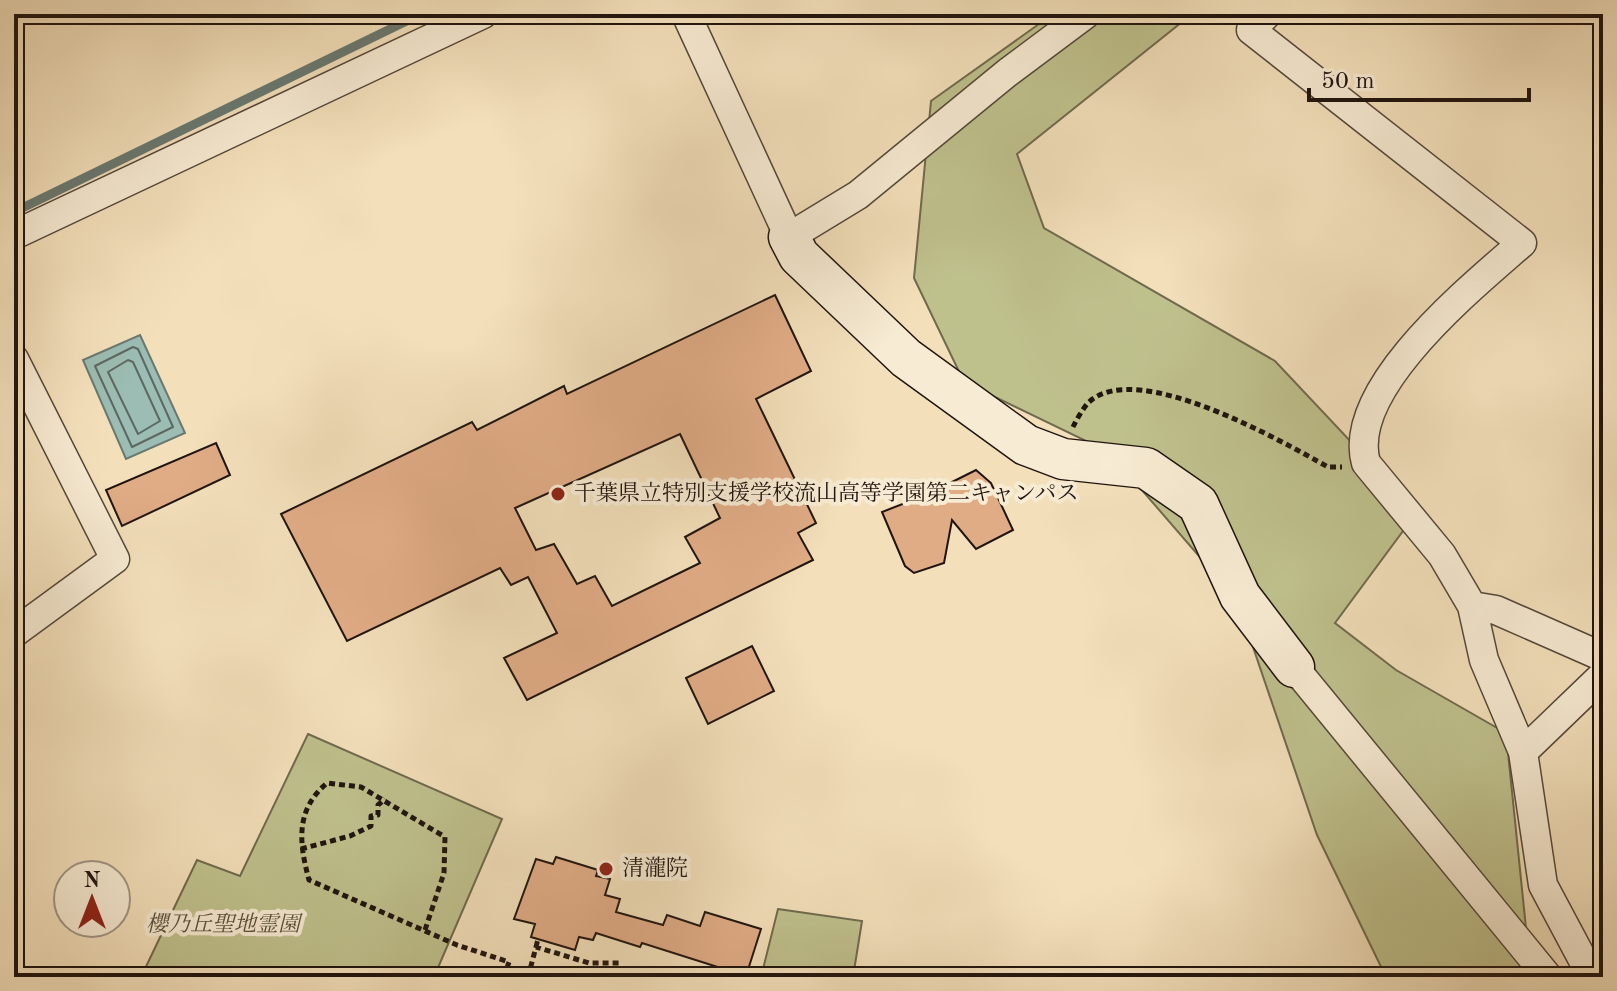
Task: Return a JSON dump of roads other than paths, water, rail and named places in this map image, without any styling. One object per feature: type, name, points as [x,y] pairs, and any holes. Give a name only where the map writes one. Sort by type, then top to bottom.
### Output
[{"type":"street","points":[[14,235],[483,14]]},
{"type":"street","points":[[686,14],[799,256],[906,358],[1026,445],[1063,459],[1146,468],[1198,504],[1240,596],[1294,667],[1548,977]]},
{"type":"street","points":[[789,237],[858,195],[1007,73],[1086,14]]},
{"type":"street","points":[[1267,14],[1251,30],[1522,243],[1469,289],[1417,345],[1375,398],[1364,429],[1362,449],[1366,463],[1442,555],[1472,606],[1484,660],[1523,752],[1543,885],[1592,977]]},
{"type":"street","points":[[14,359],[115,559],[14,633]]},
{"type":"street","points":[[1472,606],[1496,610],[1603,657]]},
{"type":"street","points":[[1523,752],[1603,675]]},
{"type":"water","points":[[140,335],[185,433],[126,459],[83,360]]},
{"type":"waterway","points":[[14,212],[421,14]]},
{"type":"place","name":"千葉県立特別支援学校流山高等学園第二キャンパス","points":[[558,494]]},
{"type":"place","name":"清瀧院","points":[[606,869]]},
{"type":"park label","name":"櫻乃丘聖地霊園","points":[[223,925]]}]
